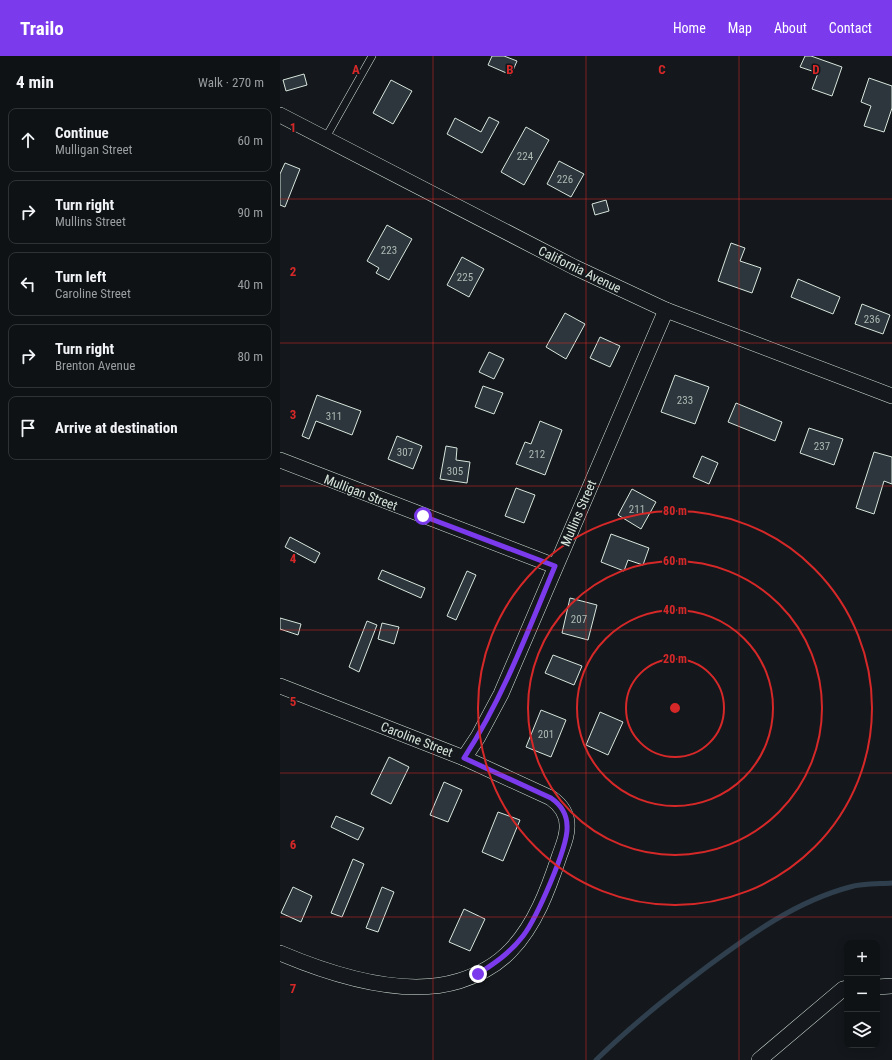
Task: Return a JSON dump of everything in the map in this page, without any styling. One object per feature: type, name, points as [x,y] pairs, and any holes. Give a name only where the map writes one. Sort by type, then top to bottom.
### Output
[{"type":"street","name":"California Avenue","points":[[280,115],[574,267],[666,310],[892,396]]},
{"type":"street","name":"Mullins Street","points":[[464,758],[484,726],[501,694],[666,310]]},
{"type":"street","name":"Mulligan Street","points":[[280,460],[555,566]]},
{"type":"street","name":"Caroline Street","points":[[280,686],[464,758],[551,798],[558,803],[566,816],[568,828],[566,839],[552,880],[523,936],[510,951],[495,964],[478,974],[458,981],[438,985],[396,985],[336,973],[280,953]]},
{"type":"street","points":[[880,987],[892,986]]},
{"type":"street","points":[[759,1060],[844,989]]},
{"type":"lane","points":[[326,139],[372,56]]},
{"type":"building","points":[[492,56],[504,56],[517,61],[511,75],[488,65]]},
{"type":"building","points":[[805,56],[811,56],[842,67],[832,96],[812,89],[818,73],[800,67]]},
{"type":"building","points":[[304,74],[307,85],[286,91],[283,80]]},
{"type":"building","points":[[869,78],[892,86],[892,108],[884,132],[864,126],[871,106],[861,102]]},
{"type":"building","points":[[391,80],[412,91],[393,124],[373,113]]},
{"type":"building","points":[[489,117],[499,122],[482,153],[447,134],[455,118],[481,132]]},
{"type":"building","points":[[526,127],[549,140],[524,185],[501,172]]},
{"type":"building","points":[[559,161],[584,174],[571,197],[547,184]]},
{"type":"building","points":[[285,163],[300,169],[285,207],[280,205],[280,174]]},
{"type":"building","points":[[606,200],[609,211],[595,215],[592,204]]},
{"type":"building","points":[[387,225],[412,239],[389,280],[376,273],[379,268],[367,261]]},
{"type":"building","points":[[731,243],[745,248],[740,261],[761,268],[752,293],[718,281]]},
{"type":"building","points":[[462,257],[484,269],[469,297],[447,285]]},
{"type":"building","points":[[798,279],[840,297],[833,314],[791,297]]},
{"type":"building","points":[[862,304],[890,315],[883,334],[855,324]]},
{"type":"building","points":[[565,313],[585,324],[566,359],[546,347]]},
{"type":"building","points":[[600,337],[620,346],[610,367],[590,358]]},
{"type":"building","points":[[489,352],[504,359],[494,379],[479,372]]},
{"type":"building","points":[[675,375],[709,387],[695,424],[661,412]]},
{"type":"building","points":[[483,386],[503,393],[494,414],[475,407]]},
{"type":"building","points":[[317,395],[361,411],[352,435],[316,421],[309,439],[302,436]]},
{"type":"building","points":[[736,403],[782,422],[775,441],[728,422]]},
{"type":"building","points":[[540,421],[562,430],[545,475],[516,464],[525,442],[531,444]]},
{"type":"building","points":[[809,428],[843,439],[834,465],[800,453]]},
{"type":"building","points":[[397,436],[422,446],[413,469],[388,459]]},
{"type":"building","points":[[446,446],[457,448],[456,460],[470,462],[467,483],[440,479]]},
{"type":"building","points":[[874,452],[892,457],[892,484],[884,481],[874,514],[856,508]]},
{"type":"building","points":[[702,456],[718,463],[709,484],[693,477]]},
{"type":"building","points":[[516,488],[535,495],[524,523],[505,516]]},
{"type":"building","points":[[632,489],[656,502],[641,529],[618,515]]},
{"type":"building","points":[[611,534],[649,548],[643,565],[628,560],[624,571],[601,562]]},
{"type":"building","points":[[290,537],[320,553],[315,563],[285,547]]},
{"type":"building","points":[[382,570],[425,588],[421,598],[378,579]]},
{"type":"building","points":[[467,571],[476,575],[456,620],[447,616]]},
{"type":"building","points":[[570,598],[597,605],[588,640],[562,633]]},
{"type":"building","points":[[280,618],[301,624],[298,635],[280,629]]},
{"type":"building","points":[[367,621],[377,625],[359,672],[349,667]]},
{"type":"building","points":[[382,623],[399,627],[394,644],[378,639]]},
{"type":"building","points":[[553,655],[582,666],[574,685],[545,673]]},
{"type":"building","points":[[541,710],[566,720],[551,757],[526,747]]},
{"type":"building","points":[[600,712],[623,722],[608,755],[586,745]]},
{"type":"building","points":[[389,757],[409,767],[391,804],[371,794]]},
{"type":"building","points":[[444,782],[462,790],[448,822],[430,815]]},
{"type":"building","points":[[498,812],[520,820],[503,861],[482,852]]},
{"type":"building","points":[[336,816],[364,828],[358,840],[331,827]]},
{"type":"building","points":[[353,859],[364,864],[342,917],[331,913]]},
{"type":"building","points":[[293,887],[312,896],[301,922],[281,913]]},
{"type":"building","points":[[382,887],[394,892],[378,932],[366,928]]},
{"type":"building","points":[[464,909],[485,919],[470,951],[449,942]]},
{"type":"waterway","points":[[596,1060],[636,1023],[708,966],[775,920],[830,893],[860,885],[892,883]]},
{"type":"route","points":[[423,516],[555,566],[501,694],[478,737],[464,758],[504,775],[551,798],[558,803],[566,816],[568,828],[566,839],[552,880],[523,936],[510,951],[495,964],[478,974]]}]
